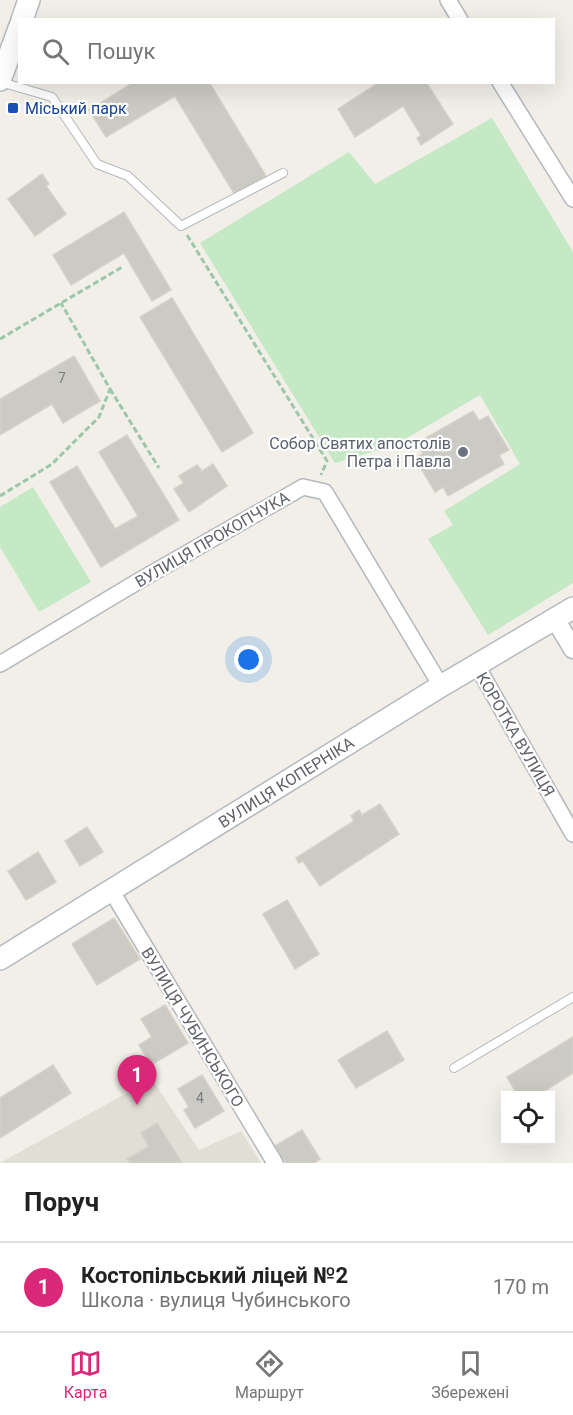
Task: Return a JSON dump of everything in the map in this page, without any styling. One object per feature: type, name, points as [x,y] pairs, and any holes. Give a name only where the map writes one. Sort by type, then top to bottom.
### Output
[{"type":"main road","points":[[23,18],[29,0]]},
{"type":"main road","points":[[0,81],[18,32]]},
{"type":"main road","name":"ВУЛИЦЯ КОПЕРНІКА","points":[[0,959],[441,686],[573,608]]},
{"type":"street","points":[[448,0],[459,18]]},
{"type":"street","points":[[501,84],[573,199]]},
{"type":"street","name":"ВУЛИЦЯ ПРОКОПЧУКА","points":[[0,664],[303,487],[314,489]]},
{"type":"street","points":[[314,489],[325,492],[441,686]]},
{"type":"street","points":[[555,619],[573,649]]},
{"type":"street","name":"КОРОТКА ВУЛИЦЯ","points":[[477,666],[573,834]]},
{"type":"street","name":"ВУЛИЦЯ ЧУБИНСЬКОГО","points":[[111,890],[275,1163]]},
{"type":"lane","points":[[0,81],[52,97],[97,164],[128,176],[181,226],[283,173]]},
{"type":"lane","points":[[454,1068],[573,998]]},
{"type":"path","points":[[181,226],[327,461],[314,489]]},
{"type":"path","points":[[0,339],[124,266]]},
{"type":"path","points":[[61,303],[159,468]]},
{"type":"path","points":[[0,496],[52,464],[99,417],[110,389]]},
{"type":"shaded area","points":[[152,1079],[199,1150],[241,1131],[261,1163],[0,1163]]},
{"type":"green space","points":[[492,118],[573,252],[573,583],[488,635],[428,539],[453,525],[444,511],[520,464],[480,395],[395,445],[335,463],[200,243],[349,152],[375,184]]},
{"type":"green space","points":[[33,487],[91,582],[39,612],[0,547],[0,507]]},
{"type":"building","points":[[131,84],[210,84],[266,176],[235,195],[175,96],[106,137],[89,110]]},
{"type":"building","points":[[377,84],[427,84],[453,124],[421,145],[417,138],[421,135],[403,106],[355,137],[338,109]]},
{"type":"building","points":[[42,174],[49,184],[46,186],[66,214],[35,236],[8,199]]},
{"type":"building","points":[[124,212],[171,290],[152,301],[124,253],[71,285],[53,255]]},
{"type":"building","points":[[172,298],[253,433],[222,452],[140,317]]},
{"type":"building","points":[[74,356],[100,401],[63,423],[52,404],[0,435],[0,399]]},
{"type":"building","name":"Собор Святих апостолів Петра і Павла","points":[[473,411],[479,421],[488,416],[509,450],[499,455],[504,464],[448,496],[443,487],[435,492],[415,458],[423,454],[417,443]]},
{"type":"building","points":[[127,435],[179,520],[101,567],[50,482],[77,466],[115,529],[138,516],[99,452]]},
{"type":"building","points":[[213,464],[227,486],[189,512],[174,489],[184,483],[179,476],[197,465],[202,471]]},
{"type":"building","points":[[380,804],[399,834],[320,886],[303,861],[299,863],[296,858],[354,821],[351,816],[359,810],[362,815]]},
{"type":"building","points":[[87,827],[103,852],[80,866],[65,841]]},
{"type":"building","points":[[38,852],[56,882],[26,900],[8,871]]},
{"type":"building","points":[[287,900],[319,954],[295,969],[263,914]]},
{"type":"building","points":[[114,918],[140,959],[97,985],[72,944]]},
{"type":"building","points":[[165,1005],[188,1043],[151,1065],[139,1045],[152,1037],[141,1019]]},
{"type":"building","points":[[387,1031],[404,1060],[356,1088],[338,1060]]},
{"type":"building","points":[[573,1037],[573,1073],[545,1091],[515,1091],[507,1077]]},
{"type":"building","points":[[53,1065],[71,1093],[0,1138],[0,1098]]},
{"type":"building","points":[[202,1075],[224,1111],[195,1128],[184,1110],[189,1107],[178,1089]]},
{"type":"building","points":[[157,1123],[182,1163],[130,1163],[127,1159],[149,1146],[141,1133]]},
{"type":"building","points":[[302,1130],[320,1159],[314,1163],[286,1163],[275,1146]]},
{"type":"place","name":"Міський парк","points":[[13,108]]},
{"type":"place","name":"Собор Святих апостолів Петра і Павла","points":[[463,452]]},
{"type":"place","name":"Костопільський ліцей №2","points":[[137,1105]]}]
